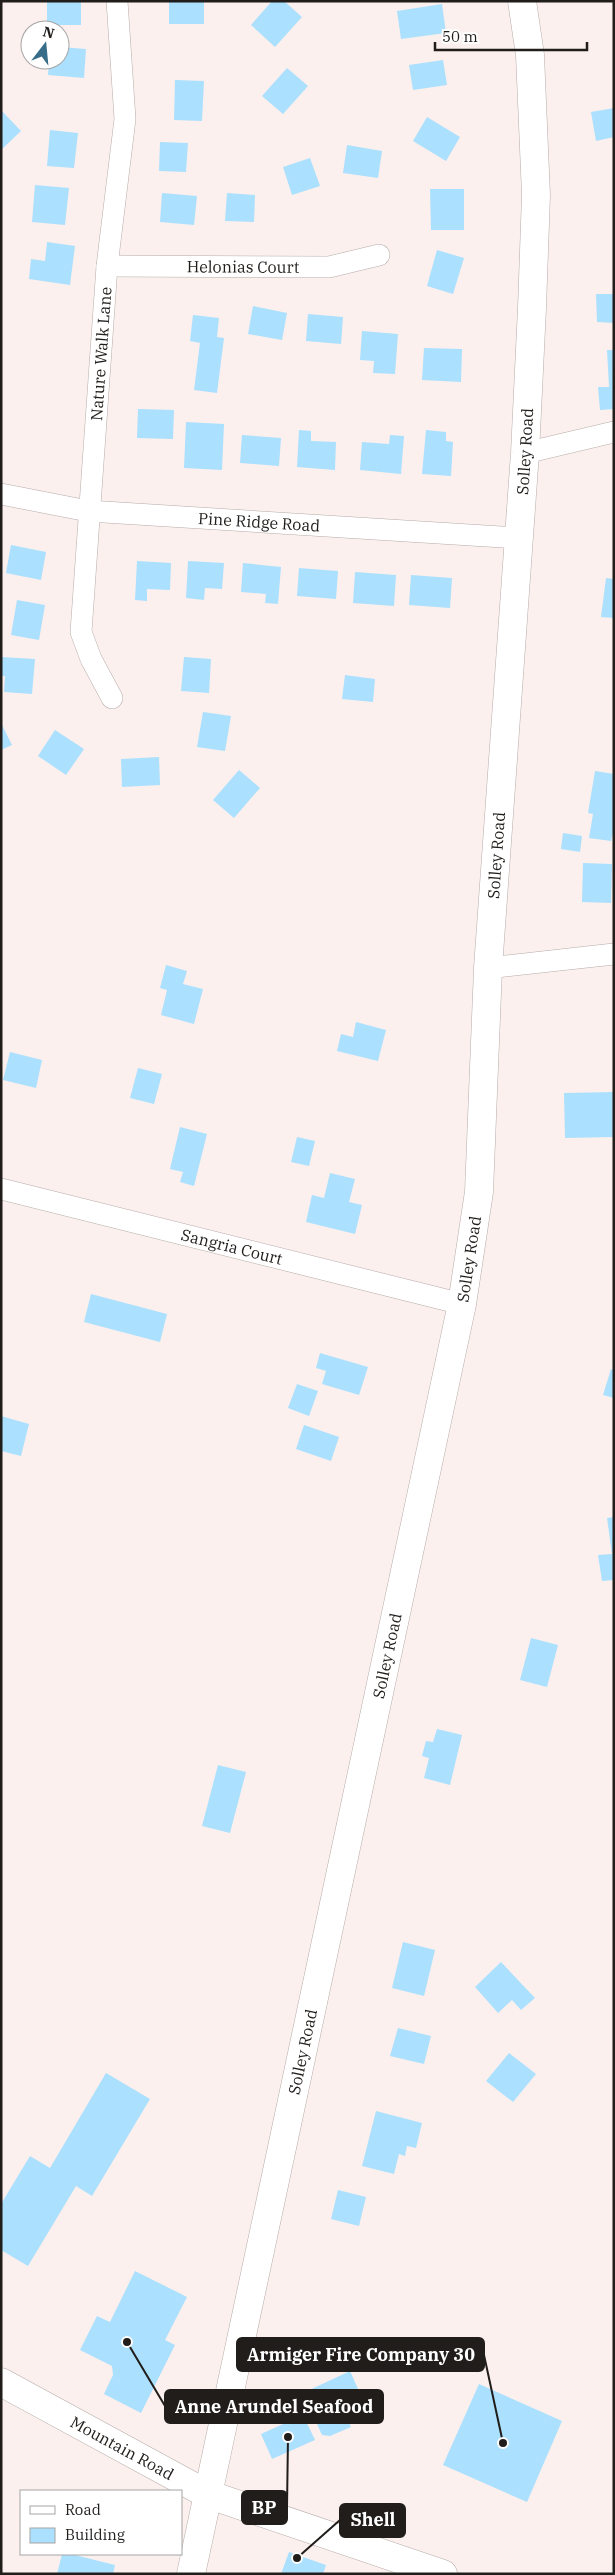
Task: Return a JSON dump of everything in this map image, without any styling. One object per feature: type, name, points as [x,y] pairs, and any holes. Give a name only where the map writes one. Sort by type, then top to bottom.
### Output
[{"type":"main road","name":"Solley Road","points":[[191,2574],[462,1304],[478,1192],[488,968],[524,453],[536,195],[530,55],[522,1]]},
{"type":"main road","name":"Mountain Road","points":[[1,2382],[207,2494],[443,2574]]},
{"type":"street","name":"Nature Walk Lane","points":[[112,698],[91,659],[81,632],[88,511],[107,266],[125,119],[117,1]]},
{"type":"street","name":"Helonias Court","points":[[107,266],[329,267],[379,255]]},
{"type":"street","points":[[524,453],[614,432]]},
{"type":"street","name":"Pine Ridge Road","points":[[1,494],[88,511],[518,538]]},
{"type":"street","points":[[488,968],[614,954]]},
{"type":"street","name":"Sangria Court","points":[[1,1190],[462,1304]]},
{"type":"building","points":[[47,1],[81,1],[81,25],[70,25],[70,20],[47,20]]},
{"type":"building","points":[[169,1],[204,1],[204,24],[169,24]]},
{"type":"building","points":[[272,1],[284,1],[302,17],[275,47],[251,25]]},
{"type":"building","points":[[442,4],[446,33],[401,39],[397,11]]},
{"type":"building","points":[[70,48],[86,49],[84,78],[48,75],[48,70],[70,70]]},
{"type":"building","points":[[443,60],[447,85],[413,90],[409,65]]},
{"type":"building","points":[[287,68],[308,86],[283,114],[262,96]]},
{"type":"building","points":[[175,80],[204,81],[202,121],[174,120]]},
{"type":"building","points":[[614,108],[614,137],[596,141],[591,112]]},
{"type":"building","points":[[1,110],[21,131],[1,150]]},
{"type":"building","points":[[427,117],[460,137],[446,161],[413,141]]},
{"type":"building","points":[[50,130],[78,133],[74,168],[47,166]]},
{"type":"building","points":[[160,142],[188,143],[186,172],[159,171]]},
{"type":"building","points":[[347,145],[382,151],[378,178],[343,173]]},
{"type":"building","points":[[310,158],[320,186],[292,195],[283,167]]},
{"type":"building","points":[[35,185],[69,188],[65,225],[32,222]]},
{"type":"building","points":[[430,189],[464,189],[464,230],[431,230]]},
{"type":"building","points":[[162,193],[197,196],[194,225],[160,222]]},
{"type":"building","points":[[227,193],[255,195],[254,222],[225,221]]},
{"type":"building","points":[[47,242],[75,246],[70,285],[29,279],[31,259],[45,261]]},
{"type":"building","points":[[437,250],[464,258],[453,294],[427,286]]},
{"type":"building","points":[[596,294],[614,294],[614,323],[597,322]]},
{"type":"building","points":[[253,306],[287,313],[282,340],[248,334]]},
{"type":"building","points":[[308,314],[343,317],[341,344],[306,341]]},
{"type":"building","points":[[193,315],[219,318],[217,337],[224,338],[217,393],[194,390],[200,343],[190,341]]},
{"type":"building","points":[[362,331],[398,334],[395,374],[373,373],[374,361],[360,360]]},
{"type":"building","points":[[424,348],[462,349],[461,382],[422,380]]},
{"type":"building","points":[[607,350],[614,350],[614,409],[600,410],[598,387],[609,387]]},
{"type":"building","points":[[138,409],[174,410],[173,439],[137,438]]},
{"type":"building","points":[[186,422],[224,424],[222,470],[184,468]]},
{"type":"building","points":[[299,430],[311,431],[311,441],[336,442],[335,470],[297,467]]},
{"type":"building","points":[[426,430],[446,432],[446,441],[453,442],[451,476],[422,474]]},
{"type":"building","points":[[242,435],[281,438],[279,466],[240,463]]},
{"type":"building","points":[[390,435],[404,436],[401,474],[360,470],[362,442],[389,444]]},
{"type":"building","points":[[11,545],[46,552],[41,580],[6,573]]},
{"type":"building","points":[[137,561],[171,563],[170,590],[147,589],[147,601],[135,600]]},
{"type":"building","points":[[188,561],[224,563],[222,589],[205,588],[204,600],[186,598]]},
{"type":"building","points":[[243,563],[281,567],[278,604],[265,603],[266,594],[241,592]]},
{"type":"building","points":[[299,568],[338,571],[336,599],[297,596]]},
{"type":"building","points":[[355,572],[396,575],[394,606],[353,603]]},
{"type":"building","points":[[411,575],[452,578],[450,608],[409,605]]},
{"type":"building","points":[[606,578],[614,579],[614,618],[601,617]]},
{"type":"building","points":[[17,600],[45,605],[39,640],[11,635]]},
{"type":"building","points":[[1,657],[35,659],[32,694],[4,692],[5,676],[1,676]]},
{"type":"building","points":[[184,657],[211,659],[209,693],[181,691]]},
{"type":"building","points":[[345,675],[375,679],[373,702],[342,699]]},
{"type":"building","points":[[203,712],[231,716],[225,751],[197,747]]},
{"type":"building","points":[[1,723],[12,745],[1,750]]},
{"type":"building","points":[[55,730],[84,749],[66,775],[38,756]]},
{"type":"building","points":[[159,757],[160,785],[122,787],[121,759]]},
{"type":"building","points":[[239,770],[260,788],[234,818],[213,800]]},
{"type":"building","points":[[595,771],[614,774],[614,829],[611,841],[589,838],[593,814],[588,813]]},
{"type":"building","points":[[563,833],[582,836],[580,852],[561,849]]},
{"type":"building","points":[[583,863],[612,864],[611,903],[582,902]]},
{"type":"building","points":[[166,965],[187,971],[183,984],[203,989],[194,1024],[161,1015],[167,990],[160,988]]},
{"type":"building","points":[[356,1022],[386,1030],[378,1061],[337,1051],[341,1034],[353,1037]]},
{"type":"building","points":[[10,1052],[42,1060],[36,1088],[3,1080]]},
{"type":"building","points":[[138,1068],[162,1074],[154,1104],[130,1098]]},
{"type":"building","points":[[614,1092],[614,1137],[565,1138],[564,1093]]},
{"type":"building","points":[[180,1127],[207,1134],[194,1186],[180,1182],[183,1172],[170,1169]]},
{"type":"building","points":[[297,1137],[315,1141],[309,1166],[291,1162]]},
{"type":"building","points":[[330,1173],[355,1179],[349,1202],[362,1205],[355,1234],[306,1222],[312,1195],[324,1198]]},
{"type":"building","points":[[91,1294],[167,1314],[160,1342],[84,1322]]},
{"type":"building","points":[[320,1353],[368,1367],[359,1395],[322,1384],[326,1371],[316,1368]]},
{"type":"building","points":[[611,1369],[614,1370],[614,1398],[603,1395]]},
{"type":"building","points":[[297,1384],[318,1391],[309,1416],[288,1408]]},
{"type":"building","points":[[1,1416],[29,1424],[21,1456],[1,1451]]},
{"type":"building","points":[[304,1425],[339,1437],[331,1461],[296,1449]]},
{"type":"building","points":[[614,1517],[614,1580],[602,1581],[598,1555],[612,1554],[607,1518]]},
{"type":"building","points":[[531,1638],[558,1645],[547,1687],[520,1680]]},
{"type":"building","points":[[437,1729],[462,1735],[450,1785],[424,1778],[429,1758],[422,1756],[426,1741],[433,1742]]},
{"type":"building","points":[[218,1765],[246,1772],[230,1833],[202,1826]]},
{"type":"building","points":[[403,1942],[435,1950],[424,1996],[392,1988]]},
{"type":"building","points":[[501,1962],[535,1998],[521,2010],[512,2000],[498,2013],[475,1987]]},
{"type":"building","points":[[398,2028],[431,2036],[424,2064],[390,2056]]},
{"type":"building","points":[[509,2053],[536,2074],[513,2102],[486,2081]]},
{"type":"building","points":[[106,2073],[150,2099],[92,2196],[76,2186],[28,2266],[1,2250],[1,2204],[30,2156],[50,2168]]},
{"type":"building","points":[[376,2111],[422,2123],[416,2148],[407,2146],[405,2156],[399,2154],[394,2174],[362,2166]]},
{"type":"building","points":[[338,2190],[366,2197],[359,2226],[331,2219]]},
{"type":"building","points":[[135,2271],[187,2297],[165,2340],[175,2345],[141,2413],[104,2394],[113,2375],[112,2366],[80,2350],[97,2316],[110,2322]]},
{"type":"building","points":[[350,2371],[363,2400],[343,2409],[351,2427],[330,2436],[322,2435],[303,2393]]},
{"type":"building","points":[[479,2384],[562,2421],[527,2502],[443,2465]]},
{"type":"building","points":[[303,2415],[315,2440],[272,2459],[261,2434]]},
{"type":"building","points":[[289,2552],[326,2565],[323,2574],[281,2574]]},
{"type":"building","points":[[62,2555],[75,2555],[115,2565],[113,2574],[57,2574]]},
{"type":"place","name":"Anne Arundel Seafood","points":[[127,2342]]},
{"type":"place","name":"BP","points":[[288,2437]]},
{"type":"place","name":"Armiger Fire Company 30","points":[[503,2443]]},
{"type":"place","name":"Shell","points":[[297,2558]]}]
